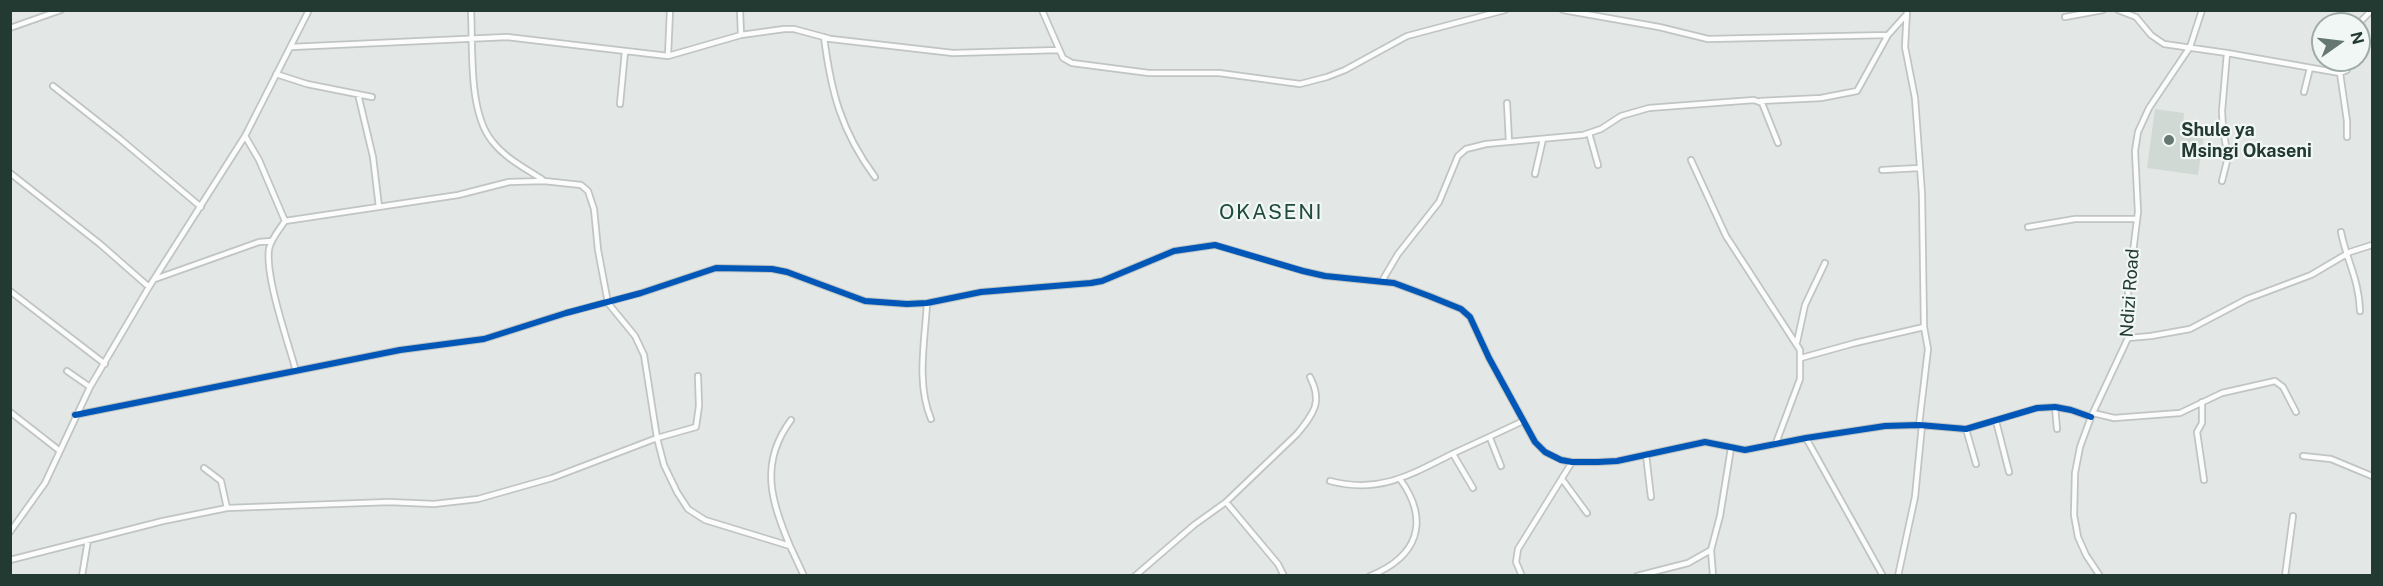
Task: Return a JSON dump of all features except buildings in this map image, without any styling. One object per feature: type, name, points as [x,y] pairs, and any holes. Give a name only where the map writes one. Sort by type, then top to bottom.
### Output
[{"type":"street","points":[[10,28],[62,10]]},
{"type":"street","points":[[10,532],[45,483],[90,387],[149,287],[244,136],[309,10]]},
{"type":"street","points":[[471,10],[471,39],[479,113],[486,131],[490,139],[508,157],[544,181]]},
{"type":"street","points":[[668,56],[670,10]]},
{"type":"street","points":[[740,10],[741,35]]},
{"type":"street","points":[[1042,10],[1059,50],[1067,61],[1102,68],[1149,73],[1219,73],[1300,84],[1345,70],[1407,36],[1505,10]]},
{"type":"street","points":[[1563,10],[1659,27],[1708,39],[1888,35]]},
{"type":"street","points":[[1611,10],[1611,19]]},
{"type":"street","points":[[2065,17],[2103,10]]},
{"type":"street","points":[[2118,10],[2136,16],[2157,41],[2340,73],[2347,120],[2347,137]]},
{"type":"street","name":"Ndizi Road","points":[[2100,576],[2086,555],[2078,537],[2074,515],[2075,473],[2080,447],[2092,415],[2128,338],[2128,292],[2137,219],[2135,151],[2138,132],[2149,108],[2190,47],[2202,10]]},
{"type":"street","points":[[1382,281],[1398,254],[1439,202],[1458,156],[1471,147],[1590,133],[1621,116],[1649,108],[1821,98],[1857,91],[1888,35],[1907,12]]},
{"type":"street","points":[[1898,576],[1915,497],[1928,349],[1924,327],[1922,194],[1915,99],[1905,47],[1907,12]]},
{"type":"street","points":[[291,47],[530,38],[668,56],[741,35],[794,29],[824,37],[953,53],[1059,50]]},
{"type":"street","points":[[824,37],[828,74],[840,116],[859,156],[875,177]]},
{"type":"street","points":[[620,104],[625,51]]},
{"type":"street","points":[[2222,181],[2228,157],[2222,111],[2227,53]]},
{"type":"street","points":[[2304,92],[2310,68]]},
{"type":"street","points":[[276,74],[307,84],[372,97]]},
{"type":"street","points":[[53,86],[120,138],[201,207]]},
{"type":"street","points":[[358,94],[373,157],[379,207]]},
{"type":"street","points":[[1757,101],[1762,103],[1778,143]]},
{"type":"street","points":[[1507,103],[1509,142]]},
{"type":"street","points":[[1590,133],[1598,165]]},
{"type":"street","points":[[244,136],[258,160],[285,221]]},
{"type":"street","points":[[1535,174],[1543,139]]},
{"type":"street","points":[[1691,160],[1726,236],[1797,342],[1801,358],[1800,379],[1776,443]]},
{"type":"street","points":[[1882,170],[1919,168]]},
{"type":"street","points":[[10,173],[100,244],[149,287]]},
{"type":"street","points":[[296,371],[271,274],[269,256],[272,241],[285,221],[325,213],[458,195],[494,184],[544,181],[581,185],[588,191],[594,209],[598,250],[608,303],[635,336],[644,354],[657,438],[669,478],[688,509],[705,520],[790,546]]},
{"type":"street","points":[[2028,227],[2075,219],[2137,219]]},
{"type":"street","points":[[2341,232],[2346,254],[2359,285],[2360,311]]},
{"type":"street","points":[[154,279],[251,245],[272,241]]},
{"type":"street","points":[[2128,338],[2190,329],[2247,299],[2320,271],[2346,254],[2373,245]]},
{"type":"street","points":[[75,415],[400,350],[484,339],[725,267],[787,272],[865,301],[927,303],[981,292],[1102,281],[1174,250],[1208,246],[1221,247],[1324,276],[1382,281],[1461,309],[1470,317],[1523,421],[1540,449],[1561,460],[1572,462],[1617,461],[1705,442],[1745,450],[1886,426],[1920,425],[1966,429],[2037,408],[2055,407],[2114,418],[2180,413],[2222,393],[2275,381],[2283,387],[2296,412]]},
{"type":"street","points":[[1797,342],[1805,305],[1825,263]]},
{"type":"street","points":[[10,291],[105,364]]},
{"type":"street","points":[[927,303],[923,382],[924,396],[931,418]]},
{"type":"street","points":[[1801,358],[1855,342],[1924,327]]},
{"type":"street","points":[[67,371],[90,387]]},
{"type":"street","points":[[10,560],[196,513],[227,508],[458,502],[515,490],[657,438],[696,427],[699,406],[698,376]]},
{"type":"street","points":[[1135,576],[1194,525],[1226,502],[1259,472],[1307,422],[1318,394],[1310,377]]},
{"type":"street","points":[[2202,402],[2202,423],[2197,432],[2204,480]]},
{"type":"street","points":[[2055,407],[2057,429]]},
{"type":"street","points":[[10,412],[60,451]]},
{"type":"street","points":[[790,420],[774,446],[772,495],[780,521],[804,576]]},
{"type":"street","points":[[1330,481],[1361,486],[1400,479],[1523,421]]},
{"type":"street","points":[[1996,421],[2009,472]]},
{"type":"street","points":[[1966,429],[1976,464]]},
{"type":"street","points":[[1490,438],[1501,466]]},
{"type":"street","points":[[1806,438],[1883,576]]},
{"type":"street","points":[[1713,576],[1711,550],[1720,516],[1731,448]]},
{"type":"street","points":[[1453,454],[1473,488]]},
{"type":"street","points":[[1646,455],[1651,497]]},
{"type":"street","points":[[2303,456],[2331,459],[2373,476]]},
{"type":"street","points":[[1522,576],[1516,562],[1518,549],[1572,462]]},
{"type":"street","points":[[204,468],[221,481],[227,508]]},
{"type":"street","points":[[1370,576],[1405,555],[1416,536],[1417,517],[1400,479]]},
{"type":"street","points":[[1562,479],[1587,513]]},
{"type":"street","points":[[1226,502],[1278,564],[1284,576]]},
{"type":"street","points":[[2285,576],[2293,516]]},
{"type":"street","points":[[82,576],[88,540]]},
{"type":"street","points":[[1636,576],[1688,563],[1711,550]]},
{"type":"shaded area","points":[[2155,109],[2184,113],[2183,126],[2205,129],[2198,175],[2147,168]]},
{"type":"cycle path","points":[[75,415],[400,350],[484,339],[566,313],[641,293],[716,268],[772,269],[787,272],[865,301],[907,304],[927,303],[981,292],[1102,281],[1174,251],[1215,245],[1325,276],[1394,283],[1461,309],[1470,317],[1489,358],[1535,442],[1545,452],[1561,460],[1572,462],[1617,461],[1705,442],[1745,450],[1885,426],[1919,425],[1966,429],[2037,408],[2055,407],[2091,417]]},
{"type":"place","name":"Shule ya Msingi Okaseni","points":[[2169,140]]},
{"type":"district","name":"OKASENI","points":[[1271,213]]}]
